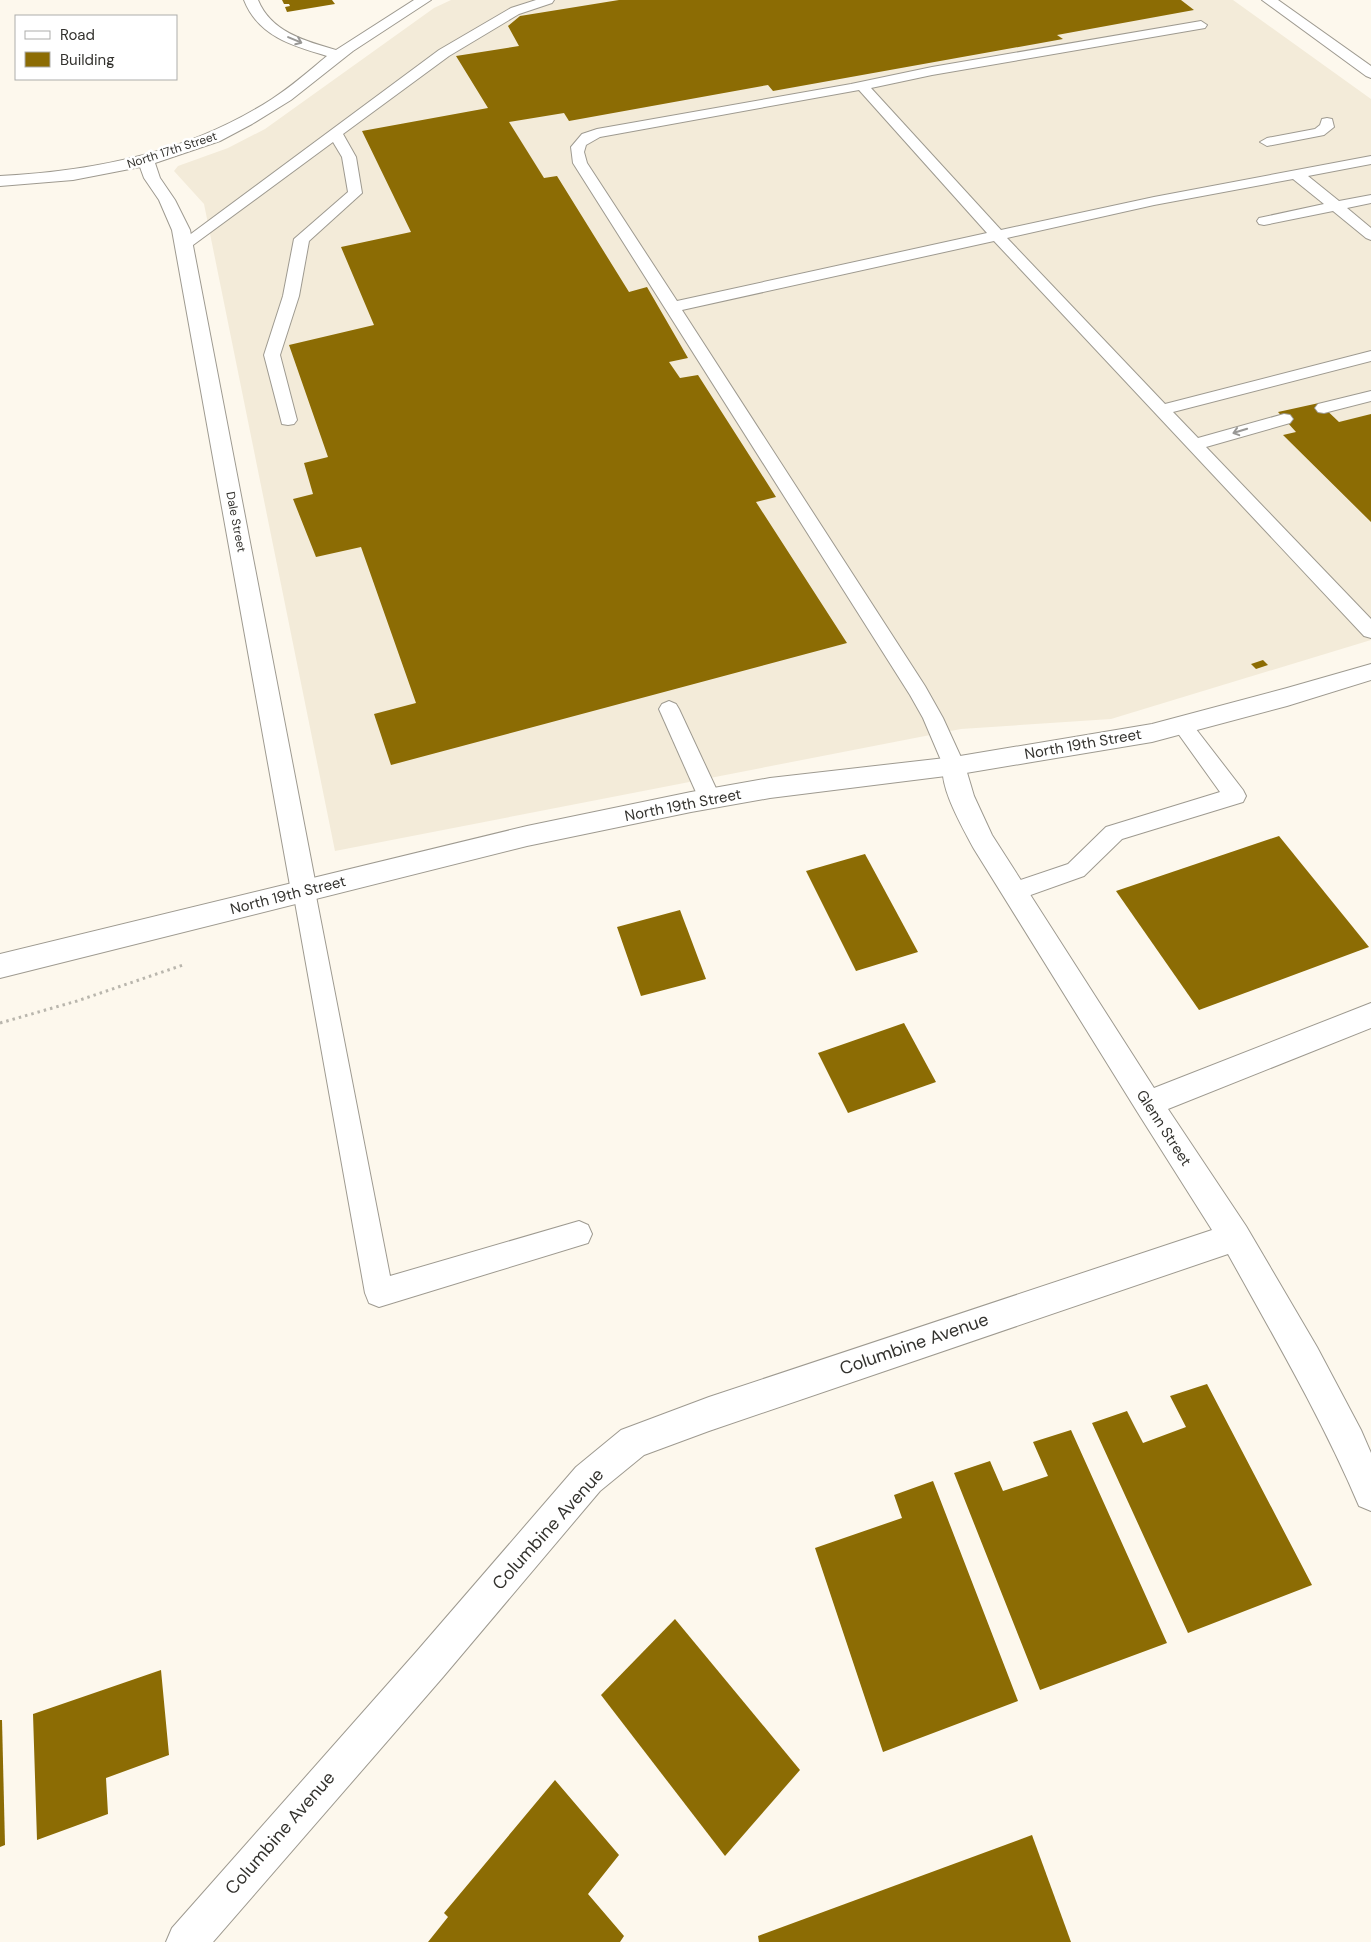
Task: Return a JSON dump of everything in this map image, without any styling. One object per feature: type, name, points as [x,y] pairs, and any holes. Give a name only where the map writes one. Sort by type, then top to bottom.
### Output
[{"type":"street","points":[[251,0],[253,10],[258,16],[279,33],[306,45],[338,55]]},
{"type":"street","name":"North 17th Street","points":[[0,180],[83,174],[146,161],[194,145],[224,132],[278,102],[338,55],[424,0]]},
{"type":"street","points":[[1269,0],[1371,73]]},
{"type":"street","name":"Dale Street","points":[[146,161],[152,178],[167,200],[181,230],[304,891]]},
{"type":"street","name":"North 19th Street","points":[[0,966],[527,836],[770,788],[954,766],[1110,740],[1182,725],[1371,672]]},
{"type":"street","name":"Glenn Street","points":[[954,766],[964,806],[983,842],[1148,1104],[1235,1237],[1310,1368],[1349,1442],[1371,1494]]},
{"type":"street","points":[[1148,1104],[1371,1015]]},
{"type":"street","name":"Columbine Avenue","points":[[186,1942],[430,1664],[588,1479],[634,1442],[709,1414],[1235,1237]]},
{"type":"lane","points":[[184,245],[444,53],[515,10],[548,0]]},
{"type":"lane","points":[[954,766],[933,718],[918,691],[580,163],[576,155],[579,143],[584,138],[597,133],[862,86],[932,71],[1201,25]]},
{"type":"lane","points":[[862,86],[997,236],[1371,631]]},
{"type":"lane","points":[[1267,142],[1319,132],[1327,127],[1327,122]]},
{"type":"lane","points":[[288,420],[272,355],[292,296],[302,239],[355,193],[349,157],[335,133]]},
{"type":"lane","points":[[672,307],[1154,201],[1371,160]]},
{"type":"lane","points":[[1296,174],[1371,235]]},
{"type":"lane","points":[[1264,220],[1371,199]]},
{"type":"lane","points":[[1162,410],[1371,356]]},
{"type":"lane","points":[[1319,370],[1351,401]]},
{"type":"lane","points":[[1324,408],[1371,396]]},
{"type":"lane","points":[[1195,445],[1284,418]]},
{"type":"lane","points":[[669,709],[710,799]]},
{"type":"lane","points":[[1014,892],[1076,870],[1114,833],[1235,796],[1182,725]]},
{"type":"lane","points":[[304,891],[379,1293],[579,1234]]},
{"type":"path","points":[[0,1023],[77,1002],[182,965]]},
{"type":"shaded area","points":[[451,0],[1233,0],[1371,99],[1371,640],[1111,719],[961,729],[335,851],[204,204],[174,171],[178,166],[228,148],[265,129],[434,8]]},
{"type":"building","points":[[282,0],[332,0],[335,4],[287,12],[285,7],[290,6],[289,4],[284,4]]},
{"type":"building","points":[[619,0],[1181,0],[1194,10],[1057,35],[1063,39],[773,91],[768,85],[569,121],[564,113],[509,122],[544,178],[557,176],[629,292],[647,287],[688,358],[669,362],[680,378],[698,375],[776,497],[756,502],[847,643],[391,765],[374,714],[416,703],[361,547],[316,557],[293,499],[313,494],[304,463],[328,457],[289,345],[374,325],[341,247],[411,232],[362,131],[488,108],[456,56],[519,46],[508,26],[520,16]]},
{"type":"building","points":[[1319,403],[1339,422],[1371,414],[1371,522],[1283,435],[1296,432],[1278,412]]},
{"type":"building","points":[[1263,660],[1268,665],[1256,669],[1251,664]]},
{"type":"building","points":[[1279,836],[1369,947],[1199,1010],[1116,891]]},
{"type":"building","points":[[865,854],[918,952],[856,971],[806,871]]},
{"type":"building","points":[[680,910],[706,979],[641,996],[617,927]]},
{"type":"building","points":[[904,1023],[936,1082],[848,1113],[818,1053]]},
{"type":"building","points":[[1207,1384],[1312,1585],[1188,1633],[1092,1423],[1127,1411],[1143,1443],[1186,1427],[1170,1396]]},
{"type":"building","points":[[1071,1430],[1167,1643],[1040,1690],[954,1473],[990,1461],[1003,1491],[1048,1476],[1033,1442]]},
{"type":"building","points":[[933,1481],[1018,1701],[883,1752],[815,1548],[902,1518],[894,1495]]},
{"type":"building","points":[[675,1619],[800,1770],[725,1856],[601,1695]]},
{"type":"building","points":[[161,1670],[169,1755],[106,1778],[108,1814],[37,1840],[33,1714]]},
{"type":"building","points":[[0,1720],[2,1720],[5,1845],[0,1847]]},
{"type":"building","points":[[555,1780],[619,1855],[588,1894],[624,1936],[620,1942],[428,1942],[448,1917],[444,1913]]},
{"type":"building","points":[[1032,1835],[1071,1942],[759,1942],[758,1936]]}]
